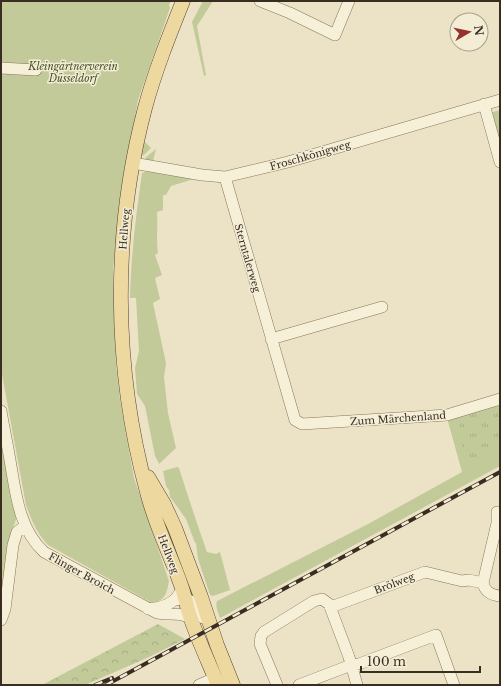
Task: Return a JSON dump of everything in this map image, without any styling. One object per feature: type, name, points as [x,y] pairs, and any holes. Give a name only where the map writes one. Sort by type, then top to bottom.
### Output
[{"type":"main road","name":"Hellweg","points":[[183,1],[163,49],[145,108],[133,163],[122,259],[121,322],[128,402],[140,463],[152,508],[181,584],[184,606],[224,680]]},
{"type":"main road","name":"Hellweg","points":[[140,463],[171,517],[195,580],[217,645],[224,680]]},
{"type":"street","points":[[260,1],[335,35],[349,1]]},
{"type":"street","points":[[1,68],[36,70]]},
{"type":"street","name":"Froschkönigweg","points":[[133,163],[195,174],[225,177],[288,162],[500,100]]},
{"type":"street","points":[[484,104],[500,162]]},
{"type":"street","name":"Sterntalerweg","points":[[225,177],[295,420]]},
{"type":"street","points":[[271,340],[382,307]]},
{"type":"street","name":"Zum Märchenland","points":[[295,420],[302,424],[447,415],[500,399]]},
{"type":"street","name":"Flinger Broich","points":[[1,410],[19,508],[25,526],[33,539],[44,552],[148,609],[184,606]]},
{"type":"street","points":[[497,512],[497,523],[483,583],[486,590],[490,594],[500,596]]},
{"type":"street","points":[[1,620],[5,609],[8,590],[13,544],[17,532],[25,526]]},
{"type":"street","name":"Brölweg","points":[[331,607],[425,572],[462,581],[469,580],[483,583]]},
{"type":"street","points":[[184,606],[195,580]]},
{"type":"street","points":[[277,685],[260,644],[261,636],[264,632],[314,601],[322,599],[327,601],[331,607],[357,685]]},
{"type":"street","name":"Hellweg","points":[[184,606],[198,607],[217,645]]},
{"type":"street","points":[[299,685],[436,635],[454,685]]},
{"type":"street","points":[[199,685],[224,680]]},
{"type":"green space","name":"Kleingärtnerverein Düsseldorf","points":[[1,1],[171,1],[169,5],[170,8],[138,100],[124,177],[113,269],[116,365],[126,435],[134,478],[169,581],[165,596],[156,602],[152,603],[48,545],[37,531],[26,505],[1,369]]},
{"type":"green space","points":[[203,1],[213,1],[197,26],[206,75],[204,76],[192,22]]},
{"type":"green space","points":[[500,110],[500,143],[490,113]]},
{"type":"green space","points":[[143,141],[151,148],[143,156],[141,152]]},
{"type":"green space","points":[[156,149],[153,161],[145,158]]},
{"type":"green space","points":[[148,171],[193,177],[194,179],[171,186],[166,195],[163,195],[163,210],[157,212],[158,253],[155,255],[162,275],[155,278],[160,299],[153,303],[166,363],[164,377],[168,413],[176,448],[159,464],[155,456],[145,406],[137,394],[135,368],[139,351],[136,298],[130,298],[131,266],[142,173]]},
{"type":"green space","points":[[500,403],[500,466],[220,618],[216,603],[217,601],[368,524],[462,472],[447,418]]},
{"type":"green space","points":[[500,406],[500,447],[471,462],[463,455],[459,426],[465,416]]},
{"type":"green space","points":[[1,433],[17,516],[8,544],[1,596]]},
{"type":"green space","points":[[177,467],[179,468],[207,552],[216,554],[220,552],[230,590],[213,596],[210,595],[198,559],[196,543],[186,519],[170,497],[169,490],[166,486],[163,471]]},
{"type":"green space","points":[[158,624],[185,639],[147,658],[85,685],[42,685]]},
{"type":"railway","points":[[106,685],[500,472]]},
{"type":"railway","points":[[95,685],[112,678]]}]
